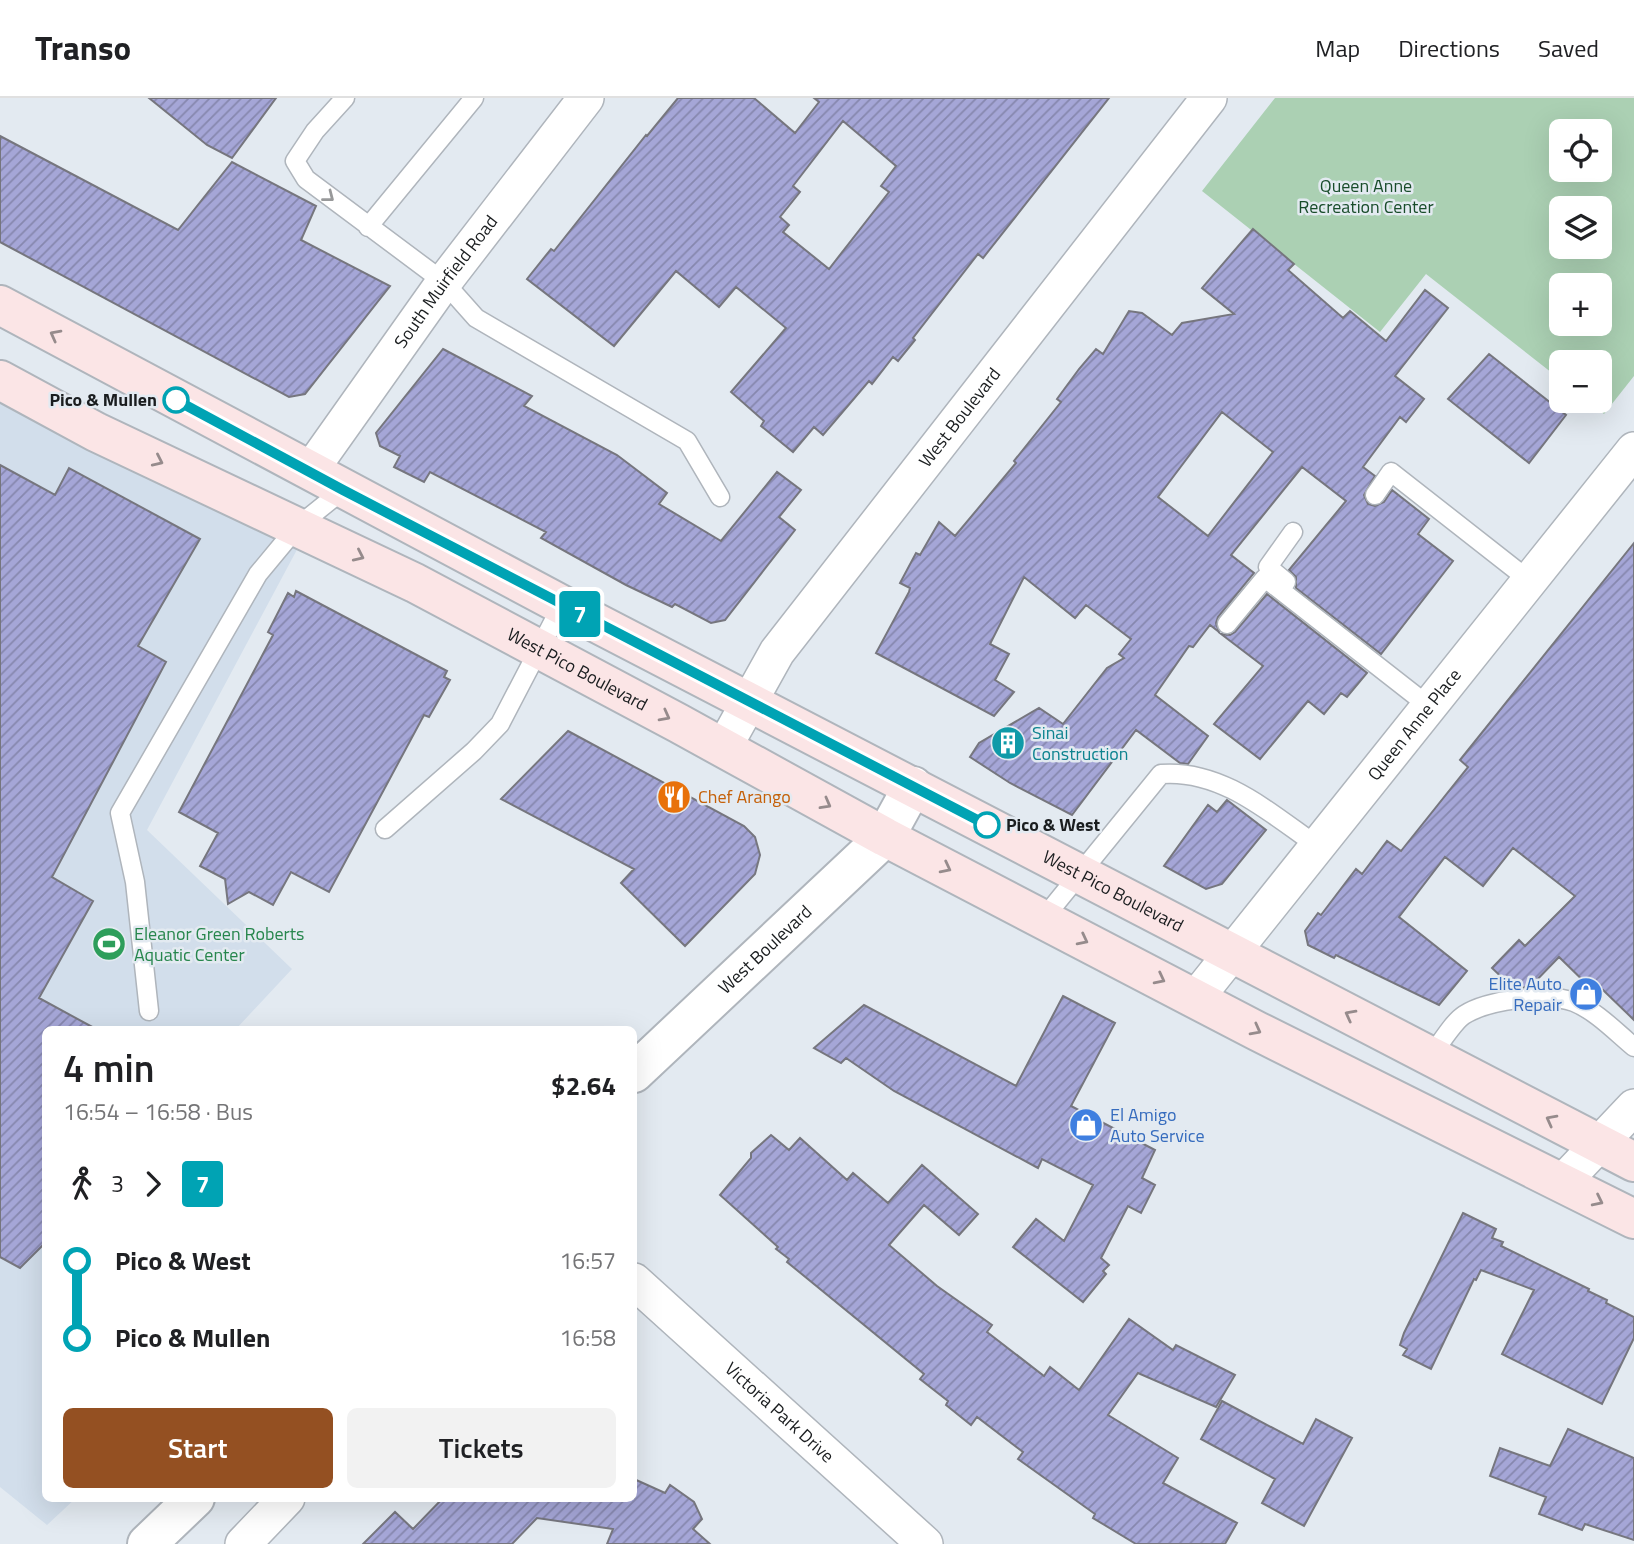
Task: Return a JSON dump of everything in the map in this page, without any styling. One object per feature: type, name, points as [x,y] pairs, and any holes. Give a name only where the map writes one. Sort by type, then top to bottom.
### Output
[{"type":"main road","name":"West Pico Boulevard","points":[[0,305],[562,605],[1634,1162]]},
{"type":"main road","name":"West Pico Boulevard","points":[[0,380],[96,432],[415,583],[724,747],[885,837],[1257,1031],[1634,1219]]},
{"type":"street","name":"South Muirfield Road","points":[[310,471],[444,282],[586,98]]},
{"type":"street","name":"West Boulevard","points":[[724,747],[777,652],[1209,98]]},
{"type":"street","name":"Queen Anne Place","points":[[1196,998],[1634,450]]},
{"type":"street","name":"West Boulevard","points":[[637,1070],[885,837],[913,786]]},
{"type":"street","points":[[1562,1183],[1634,1107]]},
{"type":"street","name":"Victoria Park Drive","points":[[637,1284],[925,1544]]},
{"type":"street","points":[[156,1535],[191,1502]]},
{"type":"street","points":[[243,1544],[283,1502]]},
{"type":"lane","points":[[345,98],[315,131],[295,161],[306,179],[444,282],[476,318],[687,441],[720,497]]},
{"type":"lane","points":[[368,227],[474,98]]},
{"type":"lane","points":[[1375,495],[1391,472],[1530,581]]},
{"type":"lane","points":[[149,1011],[135,882],[120,813],[258,574],[297,527],[343,490]]},
{"type":"lane","points":[[1293,532],[1268,567],[1433,704]]},
{"type":"lane","points":[[1227,624],[1265,578],[1433,704]]},
{"type":"lane","points":[[385,829],[474,751],[500,724],[562,605]]},
{"type":"lane","points":[[1043,919],[1161,775],[1185,776],[1226,785],[1319,847]]},
{"type":"lane","points":[[1430,1057],[1462,1016],[1488,1005],[1541,997],[1573,1002],[1604,1022],[1634,1047]]},
{"type":"shaded area","points":[[0,361],[308,529],[147,830],[292,969],[239,1026],[42,1026],[42,1502],[72,1502],[47,1525],[0,1487]]},
{"type":"green space","name":"Queen Anne Recreation Center","points":[[1275,98],[1634,98],[1634,376],[1612,404],[1612,350],[1549,350],[1549,371],[1426,274],[1380,332],[1202,191]]},
{"type":"building","points":[[149,98],[276,98],[232,158],[207,145]]},
{"type":"building","points":[[678,98],[754,98],[795,133],[819,102],[814,98],[1109,98],[983,258],[978,254],[898,361],[893,357],[872,384],[869,381],[823,435],[814,427],[793,452],[761,426],[764,421],[731,392],[786,328],[736,287],[719,307],[676,271],[614,346],[527,279],[551,249],[554,251]],"holes":[[[843,121],[896,166],[881,186],[889,192],[829,269],[783,232],[789,225],[780,217],[800,192],[793,186]]]},
{"type":"building","points":[[0,136],[178,230],[232,162],[316,206],[301,240],[390,286],[305,394],[289,397],[0,242]]},
{"type":"building","points":[[1253,229],[1294,264],[1288,270],[1343,318],[1350,311],[1386,341],[1425,290],[1448,308],[1395,376],[1424,399],[1406,422],[1400,417],[1363,467],[1375,476],[1364,495],[1368,504],[1375,506],[1384,502],[1392,490],[1429,519],[1418,534],[1453,561],[1381,654],[1296,588],[1296,577],[1289,570],[1346,501],[1302,467],[1231,555],[1254,573],[1218,617],[1216,623],[1219,632],[1210,625],[1193,647],[1189,646],[1155,695],[1208,736],[1188,764],[1180,763],[1136,730],[1072,815],[1010,783],[970,757],[979,743],[1039,708],[1063,724],[1107,668],[1124,658],[1119,654],[1131,639],[1086,605],[1075,618],[1024,577],[990,644],[1009,654],[995,680],[1014,692],[994,716],[876,653],[909,592],[910,588],[900,583],[916,553],[920,555],[939,522],[955,536],[1016,463],[1014,461],[1061,402],[1057,399],[1079,369],[1096,349],[1103,354],[1129,311],[1142,313],[1172,335],[1182,323],[1234,314],[1202,288]],"holes":[[[1222,412],[1273,452],[1208,536],[1158,497]]]},
{"type":"building","points":[[443,349],[532,396],[524,406],[617,455],[667,493],[659,504],[721,541],[777,472],[801,490],[779,517],[795,530],[725,620],[711,623],[675,604],[672,607],[626,585],[541,538],[546,532],[430,472],[424,482],[394,467],[400,456],[380,446],[376,433]]},
{"type":"building","points":[[1489,354],[1549,402],[1549,413],[1566,415],[1529,463],[1448,399]]},
{"type":"building","points":[[0,465],[55,495],[69,468],[200,539],[138,646],[166,662],[52,877],[93,901],[39,998],[90,1026],[42,1026],[42,1246],[20,1268],[0,1257]]},
{"type":"building","points":[[1634,543],[1634,1020],[1603,990],[1598,995],[1559,957],[1530,987],[1513,988],[1492,968],[1519,940],[1525,946],[1575,896],[1513,848],[1483,886],[1445,857],[1399,917],[1467,971],[1439,1005],[1336,955],[1334,958],[1308,945],[1305,931],[1318,913],[1321,915],[1356,869],[1362,874],[1387,841],[1401,851],[1468,767],[1460,760]]},
{"type":"building","points":[[296,591],[447,671],[444,677],[450,680],[429,717],[424,715],[329,892],[291,872],[273,905],[249,892],[228,904],[225,879],[200,866],[218,833],[179,812],[273,635],[268,632],[288,593],[294,597]]},
{"type":"building","points":[[1267,594],[1367,673],[1347,697],[1341,693],[1324,714],[1308,701],[1260,759],[1214,724],[1263,666],[1221,634],[1230,635],[1235,632]]},
{"type":"building","points":[[568,731],[744,826],[755,837],[760,855],[755,874],[685,946],[621,883],[634,869],[501,799]]},
{"type":"building","points":[[1227,800],[1266,830],[1222,884],[1206,889],[1164,866],[1208,805],[1217,812]]},
{"type":"building","points":[[1063,996],[1115,1023],[1071,1106],[1155,1150],[1142,1178],[1155,1185],[1141,1213],[1128,1206],[1101,1258],[1109,1265],[1103,1271],[1106,1274],[1083,1302],[1013,1247],[1036,1219],[1064,1241],[1093,1185],[1042,1159],[1038,1168],[894,1091],[846,1058],[841,1063],[814,1048],[864,1005],[1016,1086]]},
{"type":"building","points":[[771,1135],[789,1150],[800,1138],[847,1180],[853,1173],[888,1203],[922,1165],[978,1214],[959,1235],[924,1205],[889,1245],[937,1286],[992,1325],[987,1332],[1044,1376],[1050,1367],[1079,1390],[1129,1319],[1173,1350],[1176,1345],[1235,1375],[1216,1407],[1138,1373],[1108,1415],[1178,1458],[1163,1483],[1237,1523],[1225,1544],[1136,1544],[1093,1518],[1095,1514],[1018,1459],[1023,1452],[977,1417],[971,1425],[946,1405],[948,1401],[920,1379],[924,1374],[787,1262],[789,1259],[776,1249],[778,1247],[720,1195],[751,1158],[751,1153]]},
{"type":"building","points":[[1463,1213],[1496,1229],[1492,1238],[1503,1242],[1501,1246],[1589,1289],[1588,1291],[1607,1300],[1606,1303],[1634,1317],[1634,1338],[1602,1404],[1502,1354],[1534,1290],[1481,1270],[1476,1280],[1474,1279],[1431,1369],[1403,1355],[1407,1349],[1400,1345],[1404,1333]]},
{"type":"building","points":[[1222,1401],[1303,1444],[1316,1419],[1352,1438],[1304,1526],[1262,1503],[1275,1479],[1201,1439]]},
{"type":"building","points":[[1568,1429],[1634,1458],[1634,1540],[1585,1524],[1582,1530],[1539,1514],[1546,1497],[1490,1476],[1500,1448],[1550,1466]]},
{"type":"building","points":[[637,1480],[665,1493],[670,1485],[694,1502],[702,1519],[693,1529],[710,1544],[607,1544],[613,1529],[537,1518],[512,1544],[363,1544],[395,1512],[413,1529],[439,1502],[637,1502]]},
{"type":"bus line","name":"7","points":[[176,400],[562,605],[987,825]]},
{"type":"place","name":"Pico & Mullen","points":[[176,400]]},
{"type":"place","name":"Sinai Construction","points":[[1008,743]]},
{"type":"place","name":"Chef Arango","points":[[674,797]]},
{"type":"place","name":"Pico & West","points":[[987,825]]},
{"type":"place","name":"Eleanor Green Roberts Aquatic Center","points":[[109,944]]},
{"type":"place","name":"Elite Auto Repair","points":[[1586,994]]},
{"type":"place","name":"El Amigo Auto Service","points":[[1086,1125]]}]
